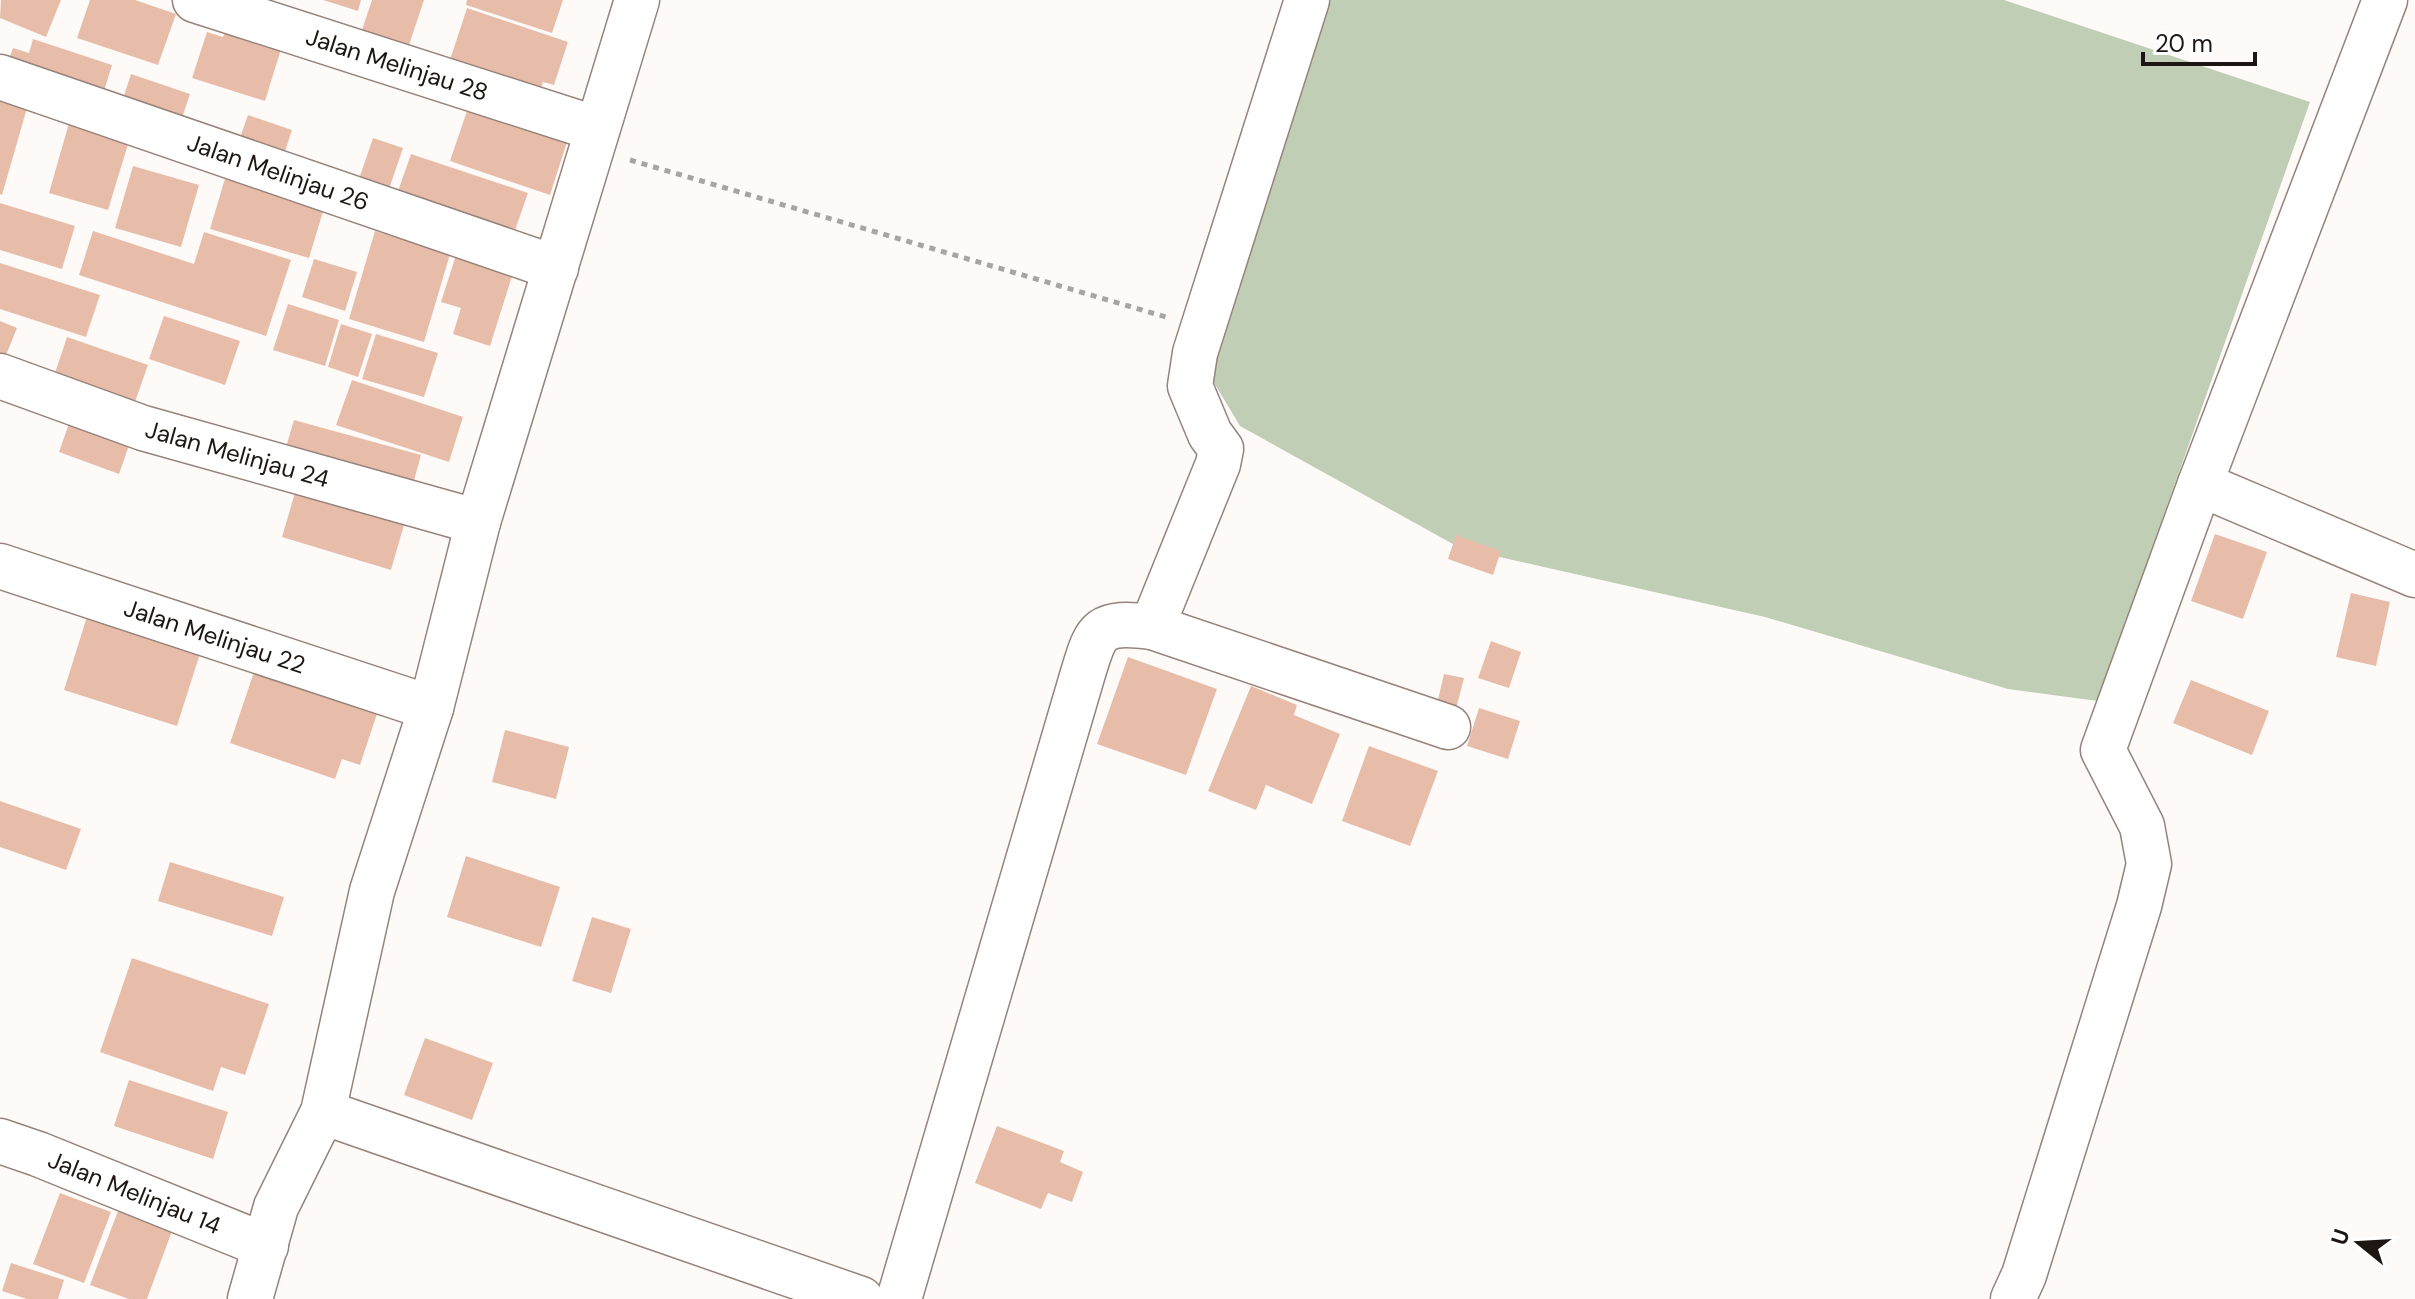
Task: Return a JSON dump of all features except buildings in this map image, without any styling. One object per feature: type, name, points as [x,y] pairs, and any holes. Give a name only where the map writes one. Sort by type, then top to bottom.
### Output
[{"type":"street","name":"Jalan Melinjau 28","points":[[195,0],[594,139]]},
{"type":"street","points":[[250,1299],[276,1207],[323,1112],[372,891],[431,708],[478,522],[637,0]]},
{"type":"street","points":[[1152,627],[1218,464],[1221,449],[1205,423],[1190,386],[1202,327],[1307,0]]},
{"type":"street","points":[[2013,1299],[2024,1275],[2139,906],[2149,864],[2142,826],[2103,750],[2200,484],[2385,0]]},
{"type":"street","name":"Jalan Melinjau 26","points":[[0,77],[556,268]]},
{"type":"street","name":"Jalan Melinjau 24","points":[[0,376],[143,428],[478,522]]},
{"type":"street","points":[[2200,484],[2415,575]]},
{"type":"street","name":"Jalan Melinjau 22","points":[[0,566],[431,708]]},
{"type":"street","points":[[899,1299],[1090,651],[1106,626],[1126,624],[1152,627],[1448,727]]},
{"type":"street","points":[[323,1112],[861,1299]]},
{"type":"street","name":"Jalan Melinjau 14","points":[[0,1141],[266,1246]]},
{"type":"path","points":[[594,139],[861,226],[1202,327]]},
{"type":"green space","points":[[1311,0],[2004,0],[2310,102],[2098,701],[2008,689],[1765,617],[1460,548],[1240,426],[1207,371]]}]
